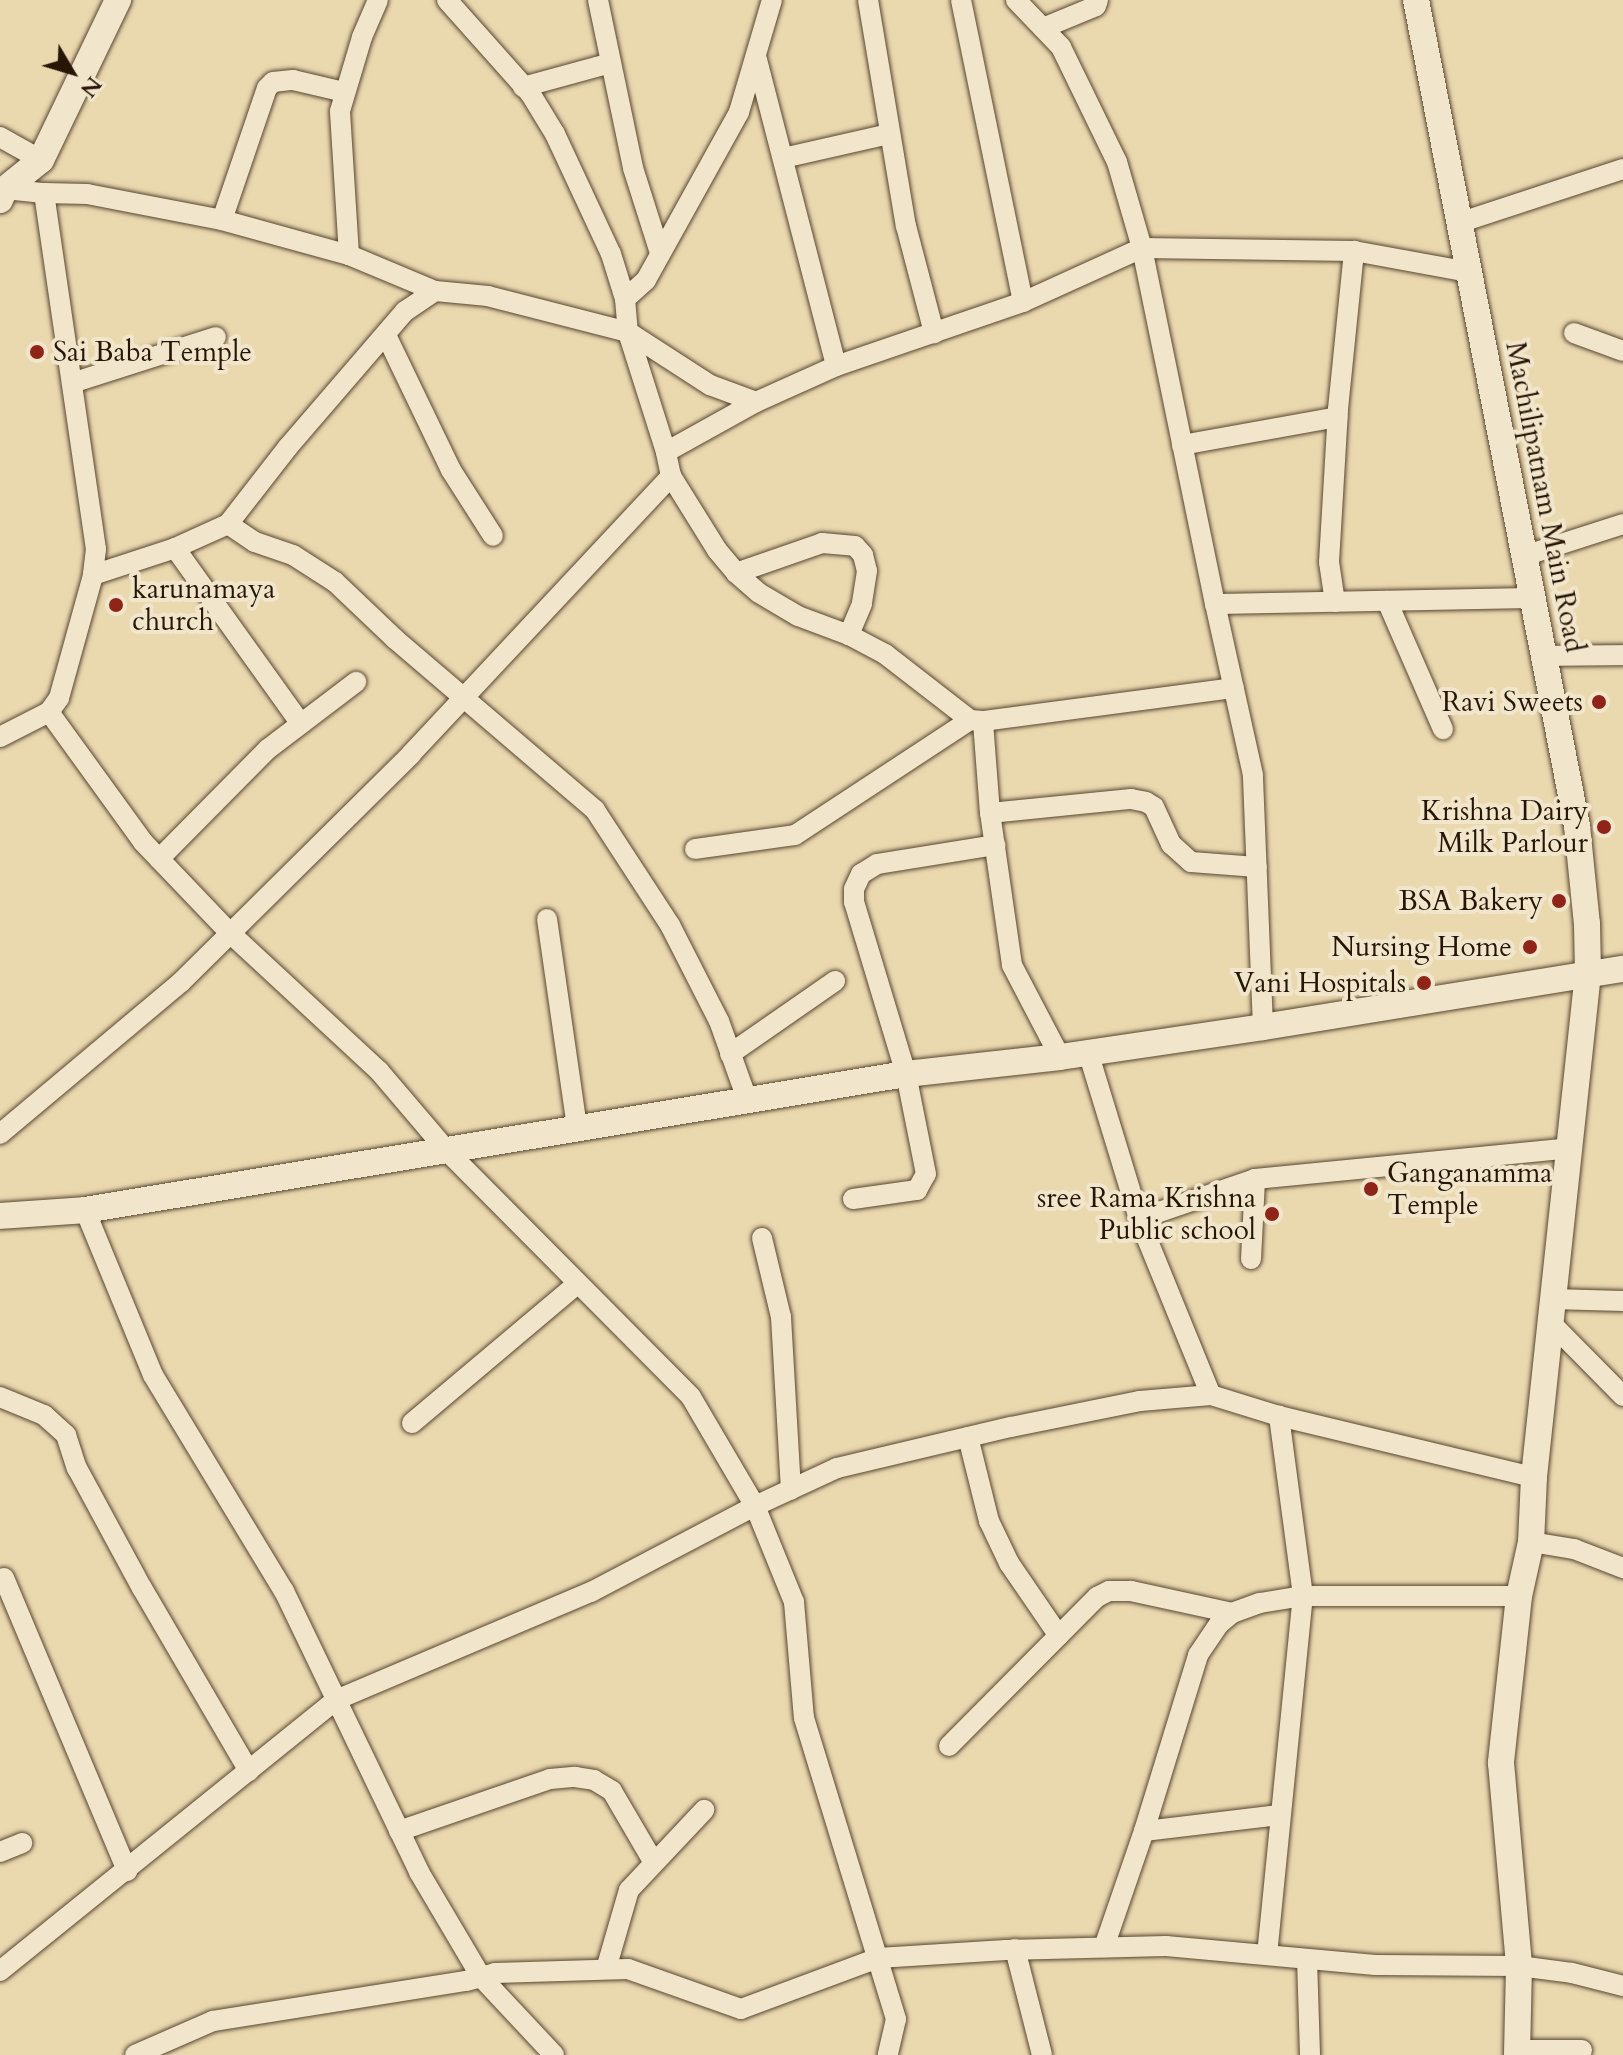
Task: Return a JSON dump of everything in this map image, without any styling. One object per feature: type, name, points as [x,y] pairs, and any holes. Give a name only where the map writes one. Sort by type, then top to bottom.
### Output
[{"type":"street","points":[[2,195],[41,160],[118,0]]},
{"type":"street","points":[[349,255],[340,111],[378,0]]},
{"type":"street","points":[[447,0],[523,87],[555,134],[611,254],[625,299],[628,332],[671,476],[717,550],[736,573],[759,593],[798,616],[849,635],[917,677],[977,721],[1012,965],[1060,1057]]},
{"type":"street","points":[[598,0],[633,168],[660,253]]},
{"type":"street","points":[[625,299],[646,280],[739,112],[772,0]]},
{"type":"street","points":[[868,0],[906,226],[934,333]]},
{"type":"street","points":[[961,0],[1023,302]]},
{"type":"street","points":[[1016,0],[1061,47],[1117,162],[1142,248],[1253,775],[1263,1027]]},
{"type":"street","points":[[1043,28],[1096,6],[1098,0]]},
{"type":"street","name":"Machilipatnam Main Road","points":[[1416,0],[1577,826],[1587,924],[1588,973],[1534,1477],[1531,1542],[1519,1596],[1501,1763],[1519,1966],[1517,2053]]},
{"type":"street","points":[[756,56],[836,366]]},
{"type":"street","points":[[523,87],[611,63]]},
{"type":"street","points":[[222,220],[267,88],[273,82],[293,80],[344,92]]},
{"type":"street","points":[[783,158],[889,134]]},
{"type":"street","points":[[0,137],[41,160]]},
{"type":"street","points":[[1459,223],[1623,169]]},
{"type":"street","points":[[0,737],[49,712],[59,698],[72,663],[93,575],[96,549],[44,193]]},
{"type":"street","points":[[2,195],[87,194],[222,220],[349,255],[435,291],[488,296],[628,332],[710,385],[756,402]]},
{"type":"street","points":[[666,452],[756,402],[836,366],[1023,302],[1142,248],[1354,251],[1468,272]]},
{"type":"street","points":[[1335,602],[1329,562],[1338,417],[1354,251]]},
{"type":"street","points":[[93,575],[175,548],[228,524],[288,447],[405,311],[435,291]]},
{"type":"street","points":[[1574,333],[1623,351]]},
{"type":"street","points":[[386,335],[451,470],[493,536]]},
{"type":"street","points":[[72,383],[216,337]]},
{"type":"street","points":[[1182,445],[1338,417]]},
{"type":"street","points":[[0,1134],[181,982],[411,754],[671,476]]},
{"type":"street","points":[[228,524],[255,542],[293,555],[335,582],[395,639],[595,810],[670,925],[719,1021],[748,1102]]},
{"type":"street","points":[[1524,556],[1623,524]]},
{"type":"street","points":[[736,573],[822,543],[855,546],[863,555],[867,571],[862,604],[849,635]]},
{"type":"street","points":[[175,548],[301,724]]},
{"type":"street","points":[[1215,604],[1533,598]]},
{"type":"street","points":[[1387,601],[1443,729]]},
{"type":"street","points":[[1544,656],[1623,655]]},
{"type":"street","points":[[159,859],[268,749],[356,682]]},
{"type":"street","points":[[695,849],[795,835],[977,721],[1234,688]]},
{"type":"street","points":[[49,712],[143,842],[230,933],[379,1071],[447,1151],[691,1397],[755,1506],[794,1602],[804,1718],[842,1853],[896,2019],[888,2055]]},
{"type":"street","points":[[990,813],[1131,799],[1146,802],[1154,807],[1171,844],[1191,862],[1257,867]]},
{"type":"street","points":[[853,1199],[917,1190],[926,1174],[906,1074],[854,902],[854,889],[861,874],[877,864],[995,845]]},
{"type":"street","points":[[547,919],[577,1128]]},
{"type":"street","points":[[0,1216],[85,1210],[906,1074],[1060,1057],[1623,969]]},
{"type":"street","points":[[730,1054],[835,981]]},
{"type":"street","points":[[1088,1052],[1139,1219],[1211,1395]]},
{"type":"street","points":[[1139,1219],[1255,1179],[1569,1148]]},
{"type":"street","points":[[1251,1259],[1255,1179]]},
{"type":"street","points":[[85,1210],[153,1375],[284,1591],[419,1872],[481,1977],[554,2055]]},
{"type":"street","points":[[762,1238],[781,1317],[791,1490]]},
{"type":"street","points":[[412,1423],[577,1284]]},
{"type":"street","points":[[1551,1310],[1623,1301]]},
{"type":"street","points":[[1551,1310],[1623,1396]]},
{"type":"street","points":[[0,1971],[336,1700],[591,1592],[755,1506],[837,1468],[1140,1401],[1211,1395],[1279,1416],[1534,1477]]},
{"type":"street","points":[[0,1397],[44,1415],[66,1435],[77,1468],[142,1588],[249,1771]]},
{"type":"street","points":[[1267,1955],[1303,1596],[1279,1416]]},
{"type":"street","points":[[968,1437],[989,1521],[1009,1563],[1059,1636]]},
{"type":"street","points":[[1531,1542],[1574,1549],[1623,1568]]},
{"type":"street","points":[[4,1578],[127,1871]]},
{"type":"street","points":[[949,1746],[1097,1597],[1109,1591],[1131,1591],[1232,1613]]},
{"type":"street","points":[[1104,1947],[1144,1831],[1198,1655],[1219,1624],[1232,1613],[1260,1603],[1303,1596],[1519,1596]]},
{"type":"street","points":[[399,1831],[550,1779],[575,1777],[594,1780],[612,1791],[654,1863]]},
{"type":"street","points":[[606,1969],[629,1890],[704,1810]]},
{"type":"street","points":[[1144,1831],[1279,1815]]},
{"type":"street","points":[[0,1852],[22,1843]]},
{"type":"street","points":[[135,2055],[213,2021],[495,1973],[628,1969],[741,2009],[878,1958],[1015,1949],[1166,1946],[1375,1965],[1519,1966],[1572,1973],[1623,1986]]},
{"type":"street","points":[[1015,1949],[1042,2055]]},
{"type":"street","points":[[1307,1959],[1310,2055]]},
{"type":"street","points":[[1517,2053],[1582,2050]]},
{"type":"place","name":"Sai Baba Temple","points":[[37,352]]},
{"type":"place","name":"karunamaya church","points":[[116,605]]},
{"type":"place","name":"Ravi Sweets","points":[[1599,702]]},
{"type":"place","name":"Krishna Dairy Milk Parlour","points":[[1604,827]]},
{"type":"place","name":"BSA Bakery","points":[[1559,901]]},
{"type":"place","name":"Nursing Home","points":[[1530,947]]},
{"type":"place","name":"Vani Hospitals","points":[[1424,983]]},
{"type":"place","name":"Ganganamma Temple","points":[[1371,1189]]},
{"type":"place","name":"sree Rama Krishna Public school","points":[[1272,1214]]}]
